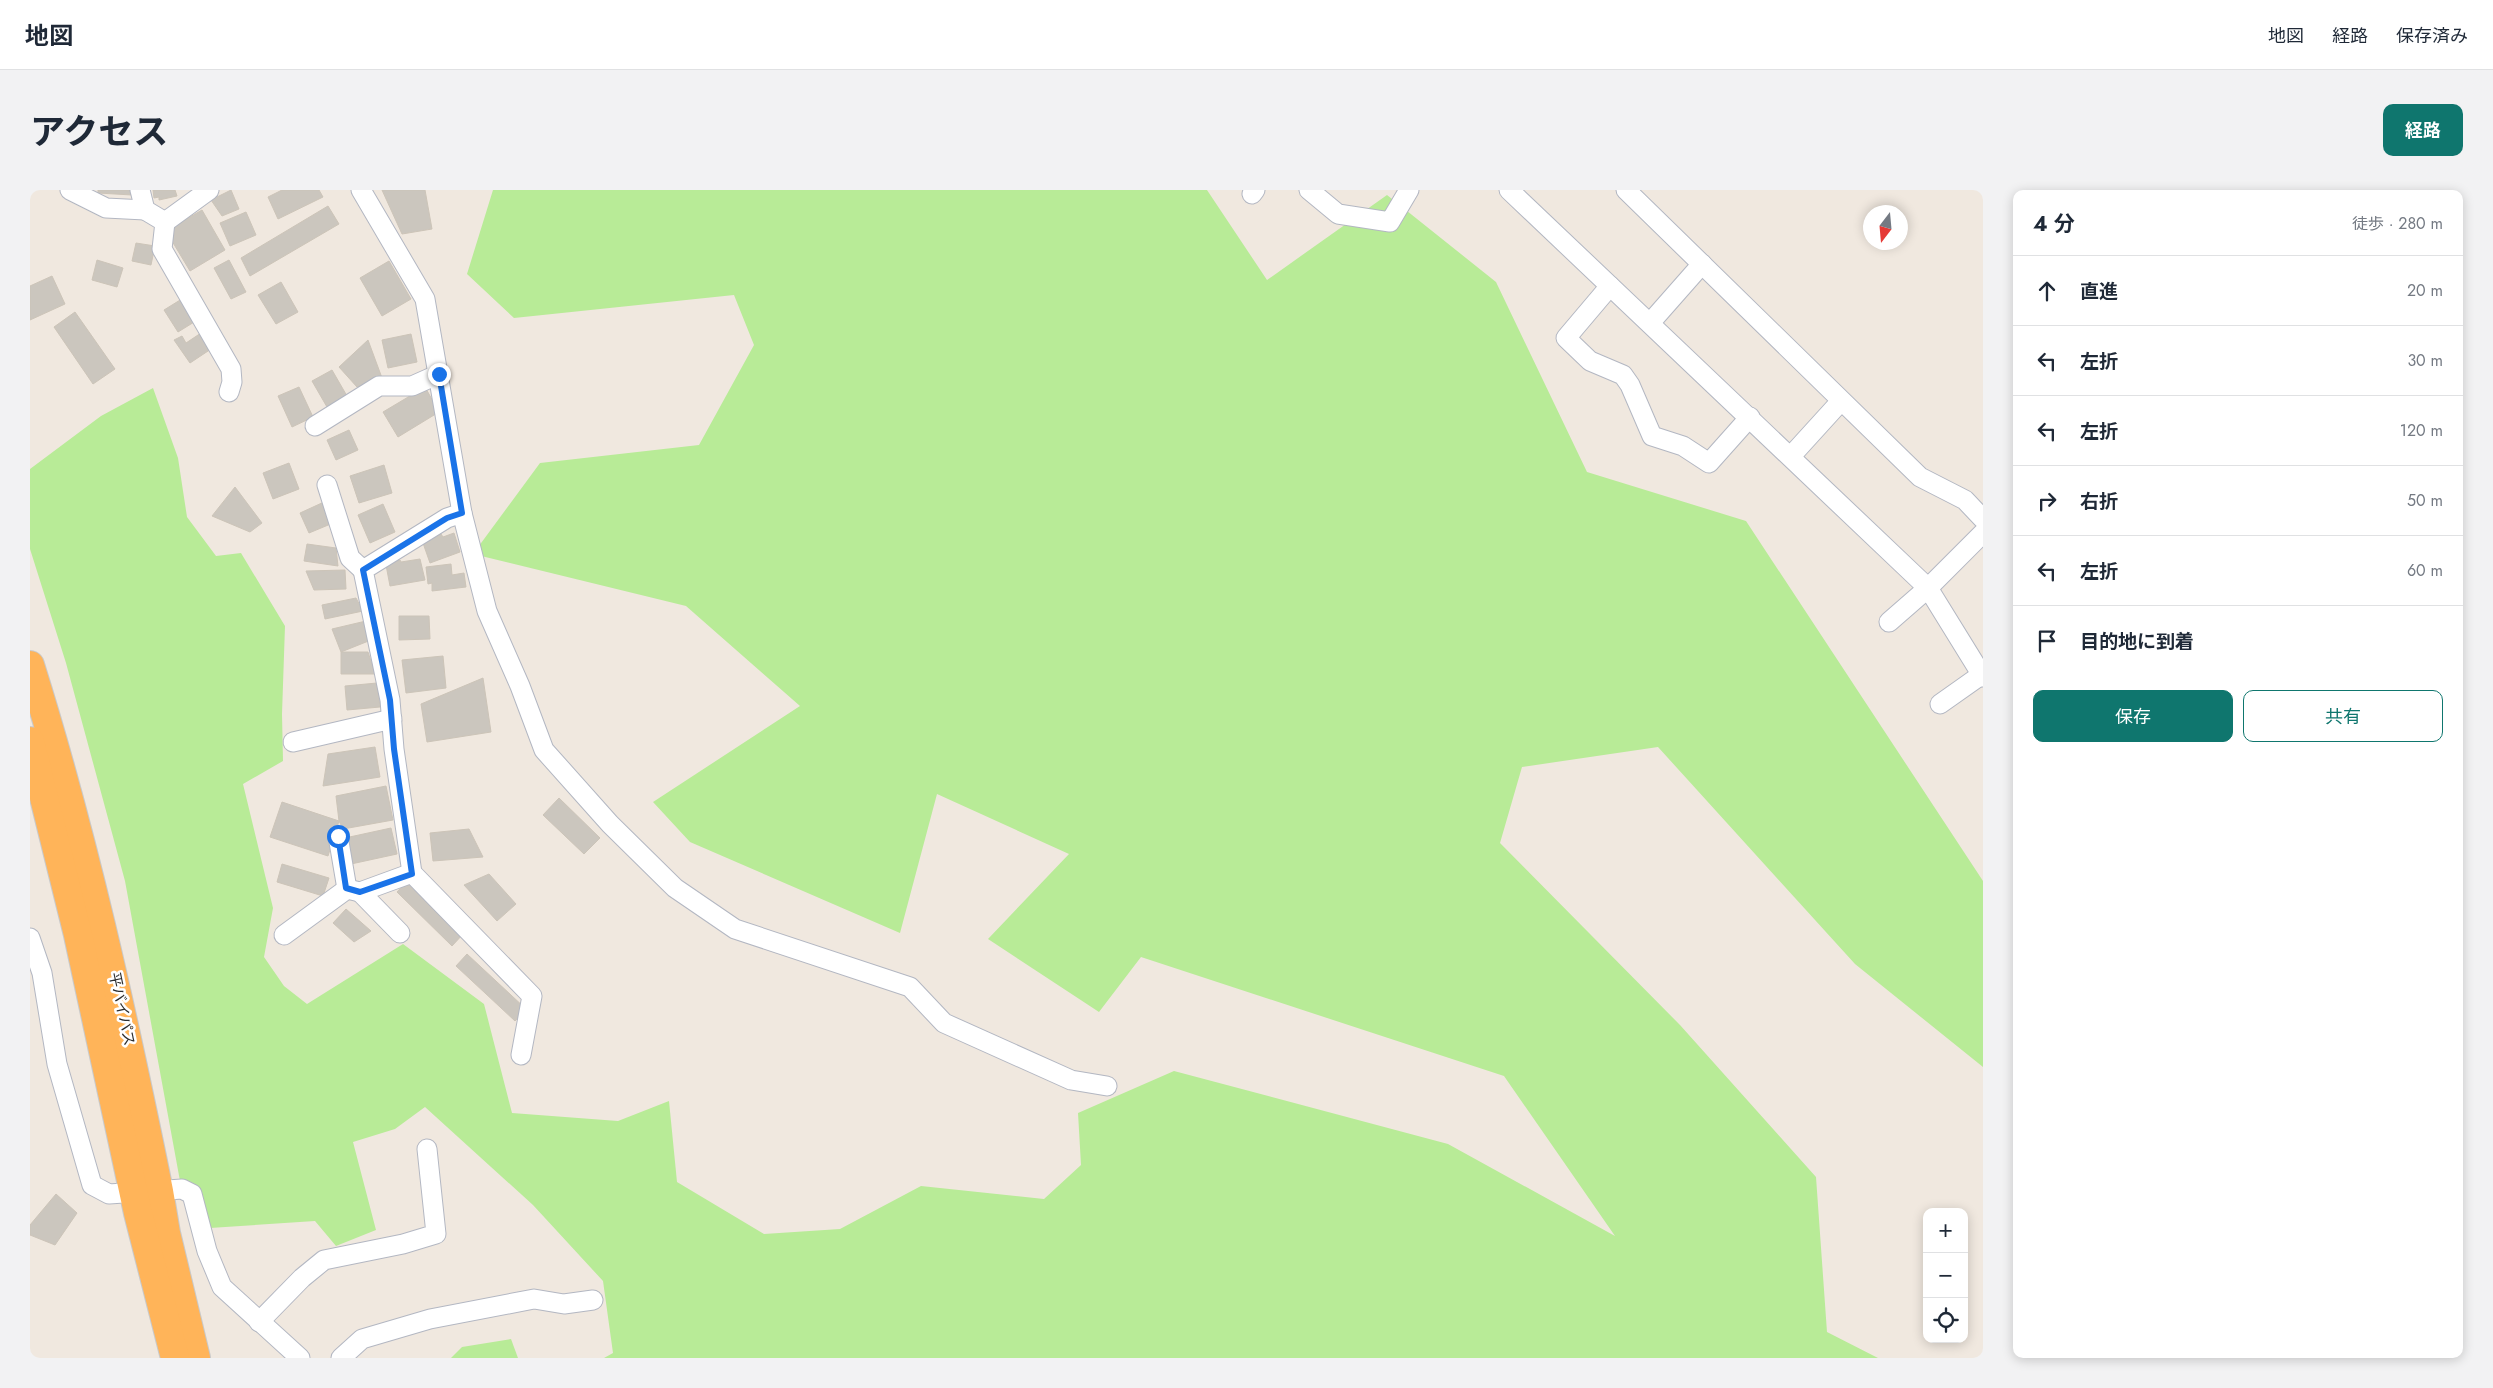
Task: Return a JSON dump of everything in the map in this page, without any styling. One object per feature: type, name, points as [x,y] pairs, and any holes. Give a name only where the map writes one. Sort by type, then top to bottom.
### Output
[{"type":"highway","name":"平バイパス","points":[[30,665],[51,731],[104,930],[175,1358]]},
{"type":"highway","name":"平バイパス","points":[[30,741],[78,935],[146,1192],[166,1233],[196,1358]]},
{"type":"street","points":[[70,190],[106,208],[145,210],[165,222]]},
{"type":"street","points":[[140,190],[145,210]]},
{"type":"street","points":[[209,190],[165,222],[162,249],[232,369],[230,392]]},
{"type":"street","points":[[361,190],[425,299],[462,513],[487,611],[520,686],[544,750],[610,824],[675,888],[736,929],[910,987],[944,1023],[1071,1080],[1107,1086]]},
{"type":"street","points":[[1309,190],[1338,214],[1390,222],[1409,190]]},
{"type":"street","points":[[1509,190],[1928,588],[1982,676],[1940,704]]},
{"type":"street","points":[[1626,190],[1920,477],[1965,500],[1983,518]]},
{"type":"street","points":[[1650,323],[1702,264]]},
{"type":"street","points":[[1610,286],[1566,338],[1590,361],[1623,375],[1630,385],[1652,436],[1683,446],[1709,463],[1750,417]]},
{"type":"street","points":[[315,426],[379,386],[412,386],[439,374]]},
{"type":"street","points":[[1791,456],[1841,401]]},
{"type":"street","points":[[327,485],[350,558],[363,570],[390,700],[412,874],[532,996],[521,1055]]},
{"type":"street","points":[[363,570],[447,518],[462,513]]},
{"type":"street","points":[[1889,622],[1928,588],[1983,533]]},
{"type":"street","points":[[294,742],[392,720]]},
{"type":"street","points":[[338,836],[353,890],[400,933]]},
{"type":"street","points":[[284,935],[353,890],[412,874]]},
{"type":"street","points":[[30,938],[42,973],[57,1064],[92,1185],[109,1194],[182,1189],[192,1194],[206,1251],[222,1287],[300,1358]]},
{"type":"street","points":[[259,1322],[302,1278],[324,1260],[403,1244],[436,1234],[427,1149]]},
{"type":"street","points":[[341,1358],[362,1339],[430,1319],[534,1299],[564,1304],[593,1300]]},
{"type":"green space","points":[[493,190],[1207,190],[1267,280],[1387,195],[1496,282],[1587,472],[1746,521],[1983,881],[1983,1067],[1855,964],[1658,747],[1522,767],[1500,843],[1680,1025],[1816,1177],[1827,1332],[1878,1358],[604,1358],[613,1353],[603,1281],[533,1205],[425,1107],[395,1129],[353,1142],[376,1230],[336,1246],[315,1221],[210,1228],[180,1181],[125,881],[66,663],[30,549],[30,469],[101,416],[153,388],[178,458],[187,517],[216,556],[241,553],[285,626],[282,714],[283,761],[243,784],[273,908],[264,957],[284,986],[307,1004],[403,944],[484,1004],[512,1113],[618,1121],[669,1101],[677,1182],[764,1234],[840,1229],[921,1186],[1044,1199],[1081,1165],[1078,1113],[1174,1071],[1448,1144],[1615,1236],[1504,1076],[1141,957],[1099,1012],[988,939],[1069,854],[937,794],[900,933],[690,842],[653,802],[800,706],[686,606],[473,554],[540,463],[699,445],[754,345],[734,295],[514,318],[467,274]]},
{"type":"green space","points":[[511,1339],[518,1358],[451,1358],[462,1347]]},
{"type":"building","points":[[98,190],[132,190],[132,195],[98,193]]},
{"type":"building","points":[[153,190],[175,190],[177,196],[159,200],[159,197],[154,198]]},
{"type":"building","points":[[231,190],[239,209],[222,216],[211,200]]},
{"type":"building","points":[[282,190],[319,190],[323,197],[278,219],[268,197]]},
{"type":"building","points":[[382,190],[425,190],[432,229],[402,234]]},
{"type":"building","points":[[328,206],[339,224],[250,276],[241,258]]},
{"type":"building","points":[[202,210],[225,250],[190,271],[166,231]]},
{"type":"building","points":[[246,212],[256,235],[230,246],[220,223]]},
{"type":"building","points":[[136,243],[155,246],[151,265],[132,261]]},
{"type":"building","points":[[97,260],[123,268],[117,287],[92,280]]},
{"type":"building","points":[[229,260],[246,292],[231,299],[214,268]]},
{"type":"building","points":[[389,261],[411,299],[382,316],[360,278]]},
{"type":"building","points":[[52,276],[65,304],[30,320],[30,286]]},
{"type":"building","points":[[281,282],[298,312],[276,324],[258,295]]},
{"type":"building","points":[[185,297],[199,319],[178,332],[164,310]]},
{"type":"building","points":[[75,312],[115,369],[93,384],[54,327]]},
{"type":"building","points":[[204,331],[214,347],[190,363],[174,340],[182,336],[186,343]]},
{"type":"building","points":[[411,334],[417,362],[388,368],[382,340]]},
{"type":"building","points":[[368,340],[382,378],[357,387],[339,367]]},
{"type":"building","points":[[332,370],[347,396],[327,407],[312,381]]},
{"type":"building","points":[[299,387],[313,417],[292,427],[278,396]]},
{"type":"building","points":[[425,387],[439,412],[398,437],[383,412]]},
{"type":"building","points":[[349,430],[358,450],[336,460],[327,440]]},
{"type":"building","points":[[289,463],[299,489],[273,499],[263,473]]},
{"type":"building","points":[[384,465],[392,493],[359,503],[350,476]]},
{"type":"building","points":[[235,487],[262,523],[250,532],[212,516]]},
{"type":"building","points":[[324,502],[333,523],[309,533],[300,513]]},
{"type":"building","points":[[383,504],[395,532],[370,543],[358,515]]},
{"type":"building","points":[[454,533],[460,552],[430,563],[423,543],[441,534],[443,537]]},
{"type":"building","points":[[307,544],[336,548],[338,566],[304,561]]},
{"type":"building","points":[[420,559],[425,580],[390,586],[386,565],[400,560],[401,562]]},
{"type":"building","points":[[451,564],[452,575],[464,573],[466,587],[432,591],[432,583],[428,584],[426,567]]},
{"type":"building","points":[[345,570],[346,589],[314,590],[306,571]]},
{"type":"building","points":[[356,598],[363,611],[325,619],[322,605]]},
{"type":"building","points":[[399,616],[429,616],[430,639],[399,640]]},
{"type":"building","points":[[366,621],[371,640],[341,652],[332,629]]},
{"type":"building","points":[[341,652],[368,652],[375,674],[341,674]]},
{"type":"building","points":[[443,656],[446,688],[406,693],[402,660]]},
{"type":"building","points":[[483,678],[491,732],[427,742],[421,704]]},
{"type":"building","points":[[377,683],[380,707],[347,710],[345,686]]},
{"type":"building","points":[[375,747],[380,777],[323,786],[328,754]]},
{"type":"building","points":[[386,786],[393,820],[343,829],[339,821],[336,796]]},
{"type":"building","points":[[559,798],[600,838],[584,854],[543,815]]},
{"type":"building","points":[[282,802],[339,821],[328,856],[270,837]]},
{"type":"building","points":[[391,828],[397,854],[351,864],[345,838]]},
{"type":"building","points":[[469,829],[483,857],[433,861],[430,833]]},
{"type":"building","points":[[282,864],[329,878],[323,896],[277,882]]},
{"type":"building","points":[[489,874],[516,904],[497,921],[464,885]]},
{"type":"building","points":[[409,879],[464,933],[452,946],[397,892]]},
{"type":"building","points":[[346,909],[371,931],[354,942],[333,923]]},
{"type":"building","points":[[467,954],[526,1009],[515,1021],[456,966]]},
{"type":"building","points":[[56,1194],[77,1213],[55,1245],[30,1235],[30,1225]]},
{"type":"route","points":[[338,836],[346,888],[360,892],[412,874],[394,749],[390,700],[363,570],[447,518],[462,513],[439,374]]}]
